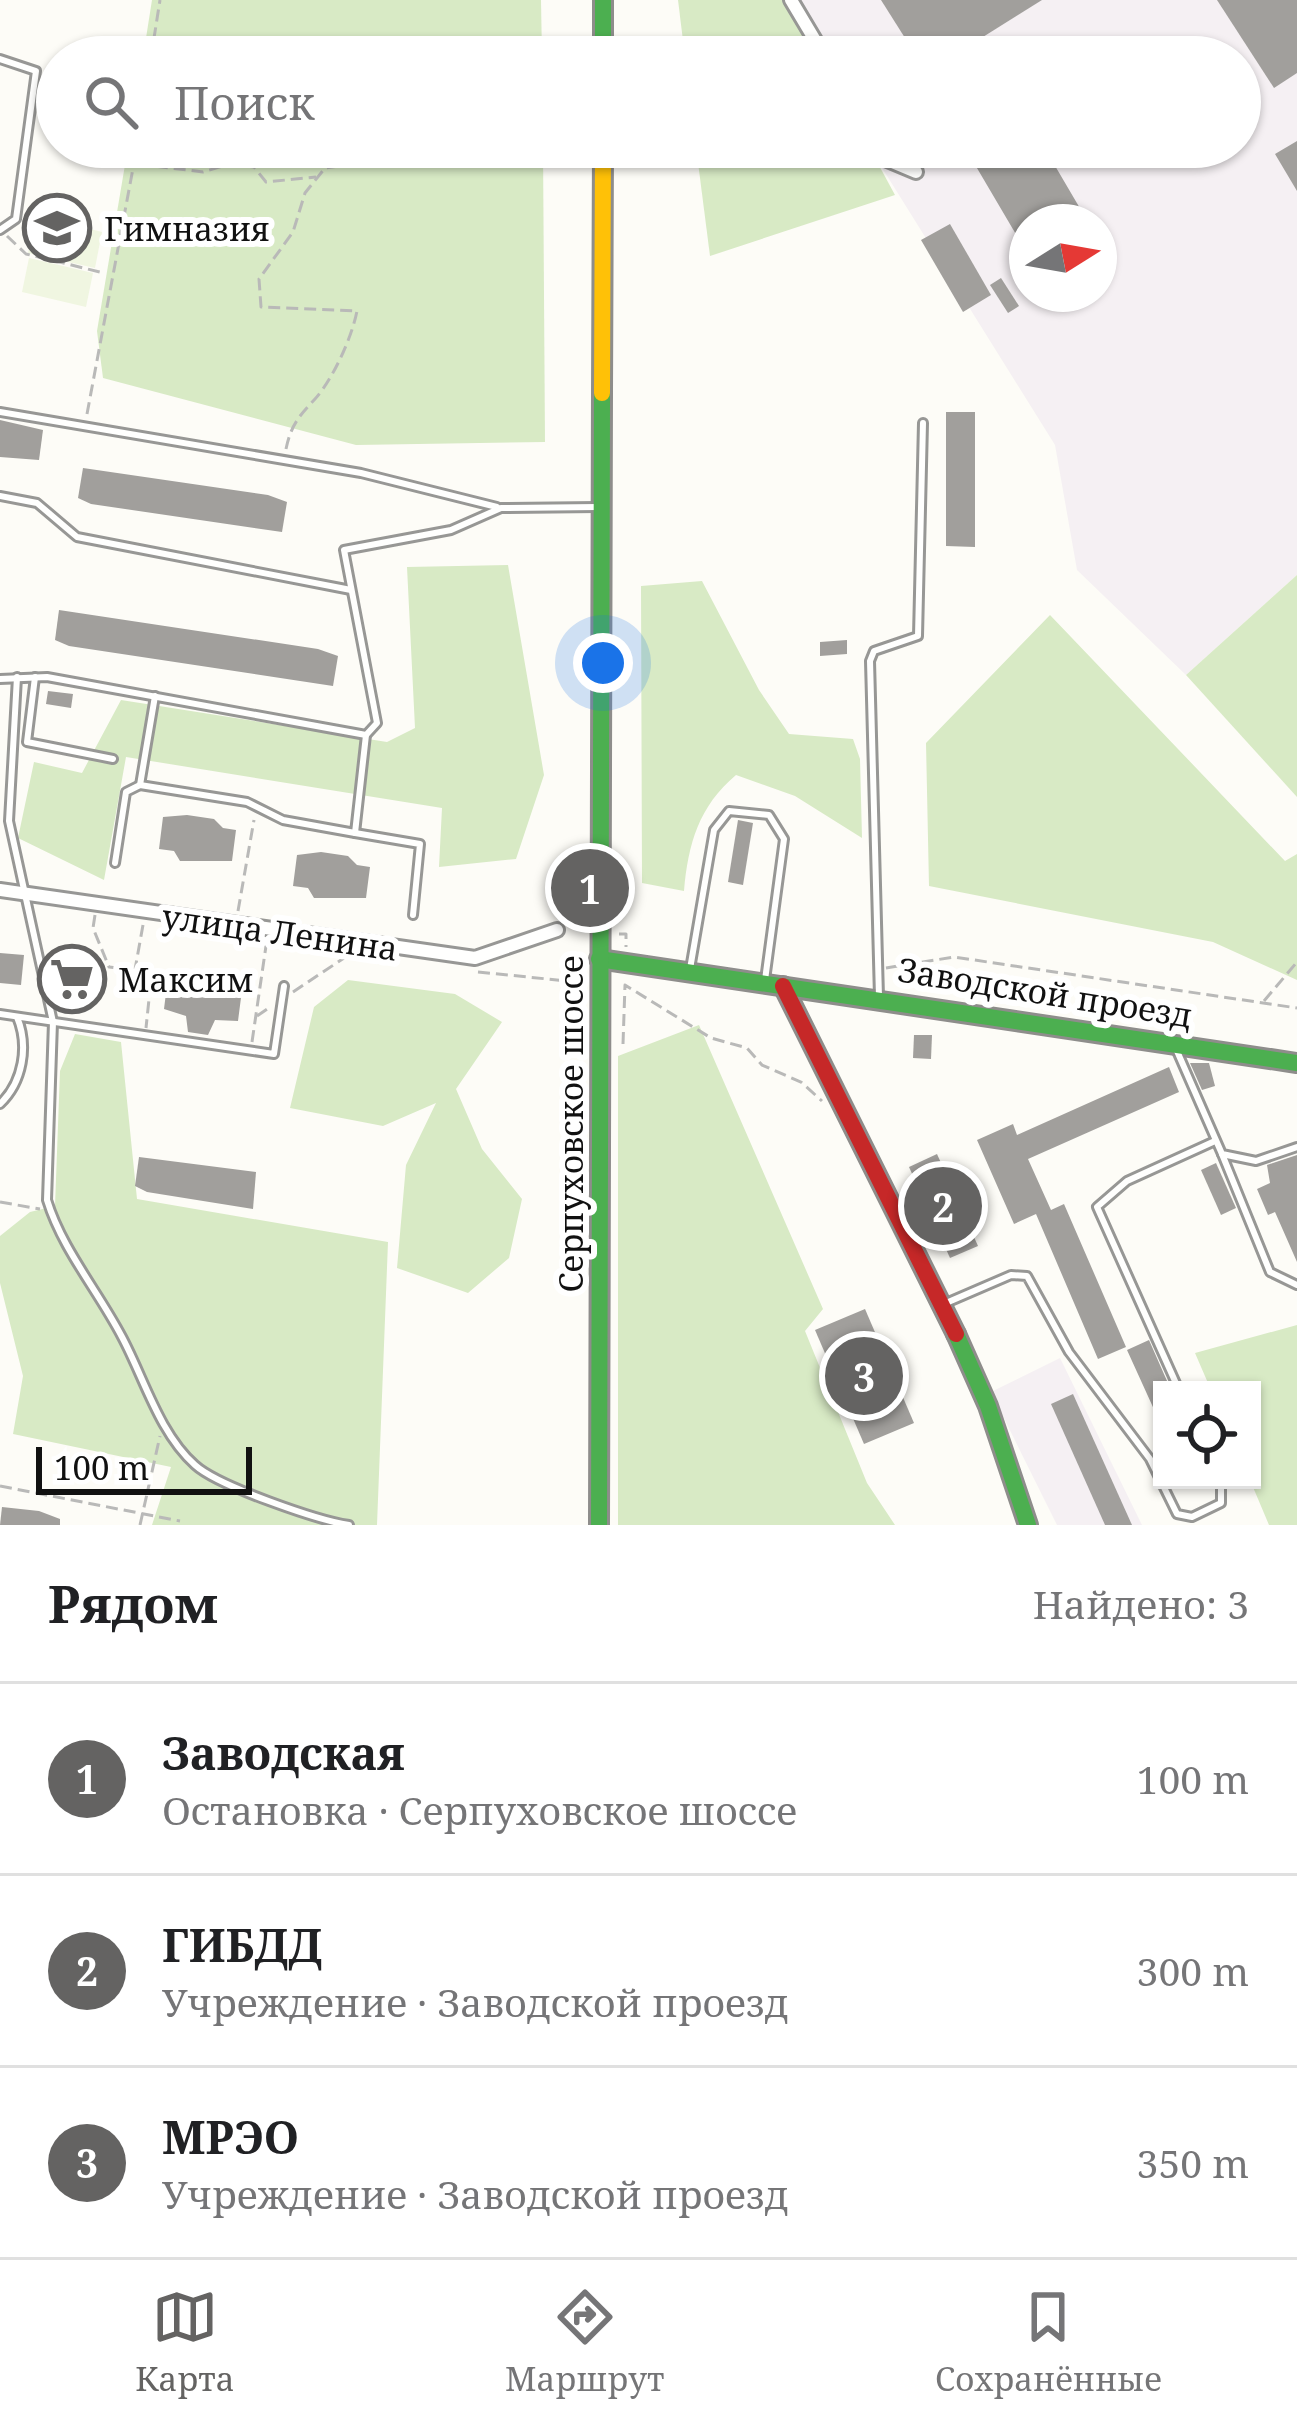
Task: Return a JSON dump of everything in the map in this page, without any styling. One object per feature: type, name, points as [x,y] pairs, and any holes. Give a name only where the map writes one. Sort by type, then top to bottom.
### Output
[{"type":"main road","points":[[603,0],[603,36]]},
{"type":"main road","name":"Серпуховское шоссе","points":[[599,1525],[603,168]]},
{"type":"main road","name":"Заводской проезд","points":[[599,959],[879,997],[1297,1063]]},
{"type":"main road","points":[[774,985],[849,1117],[943,1304],[988,1406],[1028,1525]]},
{"type":"street","points":[[791,0],[812,36]]},
{"type":"street","points":[[906,168],[916,172]]},
{"type":"street","name":"улица Ленина","points":[[0,890],[475,958],[557,930]]},
{"type":"lane","points":[[0,59],[36,71],[16,219],[1,230]]},
{"type":"lane","points":[[0,412],[362,473],[501,508],[602,507]]},
{"type":"lane","points":[[879,997],[870,661],[874,651],[918,636],[923,423]]},
{"type":"lane","points":[[0,496],[37,503],[77,537],[351,590]]},
{"type":"lane","points":[[355,832],[366,735],[377,723],[344,550],[451,530],[501,508]]},
{"type":"lane","points":[[17,676],[9,821],[53,1022],[50,1211],[163,1422],[196,1467],[317,1520],[349,1525]]},
{"type":"lane","points":[[0,680],[34,676],[366,735]]},
{"type":"lane","points":[[34,676],[27,742],[113,759]]},
{"type":"lane","points":[[140,785],[155,696]]},
{"type":"lane","points":[[115,862],[126,792],[140,785],[256,806],[283,820],[420,844],[413,915]]},
{"type":"lane","points":[[690,972],[714,830],[729,811],[769,815],[784,839],[774,985]]},
{"type":"lane","points":[[0,1015],[274,1054],[284,986]]},
{"type":"lane","points":[[0,1104],[14,1090],[20,1063],[25,1036],[17,1017]]},
{"type":"lane","points":[[1173,1042],[1270,1272],[1297,1285]]},
{"type":"lane","points":[[1175,1381],[1106,1237],[1097,1207],[1127,1181],[1215,1141]]},
{"type":"lane","points":[[1222,1154],[1256,1161],[1297,1147]]},
{"type":"lane","points":[[943,1304],[1011,1275],[1027,1276],[1069,1352],[1153,1465]]},
{"type":"lane","points":[[1165,1489],[1178,1514],[1192,1517],[1221,1504],[1221,1489]]},
{"type":"path","points":[[154,36],[160,0]]},
{"type":"path","points":[[84,428],[134,168]]},
{"type":"path","points":[[168,168],[202,172],[216,168]]},
{"type":"path","points":[[255,168],[266,182],[318,177]]},
{"type":"path","points":[[284,462],[291,428],[316,398],[357,310],[261,307],[259,279],[293,232],[305,193],[325,168]]},
{"type":"path","points":[[1,230],[26,254],[100,272]]},
{"type":"path","points":[[236,926],[256,806]]},
{"type":"path","points":[[557,930],[589,902]]},
{"type":"path","points":[[96,905],[93,928],[109,967],[135,970],[151,980],[145,1036]]},
{"type":"path","points":[[135,970],[145,912]]},
{"type":"path","points":[[250,1050],[270,930]]},
{"type":"path","points":[[292,992],[364,945]]},
{"type":"path","points":[[448,955],[464,970],[600,984]]},
{"type":"path","points":[[878,969],[954,957],[1297,1008]]},
{"type":"path","points":[[1263,1003],[1297,962]]},
{"type":"path","points":[[623,1044],[625,985],[710,1038],[747,1048],[761,1065],[801,1082],[849,1117]]},
{"type":"path","points":[[256,1016],[274,1004]]},
{"type":"path","points":[[0,1202],[50,1211]]},
{"type":"path","points":[[140,1525],[163,1422]]},
{"type":"path","points":[[0,1486],[180,1521]]},
{"type":"shaded area","points":[[788,0],[1297,0],[1297,575],[1186,675],[1077,570],[1055,445],[882,168],[1261,168],[1261,36],[808,36]]},
{"type":"shaded area","points":[[1060,1358],[1142,1525],[1057,1525],[991,1392]]},
{"type":"green space","points":[[152,0],[541,0],[542,36],[146,36]]},
{"type":"green space","points":[[678,0],[788,0],[808,36],[682,36]]},
{"type":"green space","points":[[124,168],[543,168],[545,442],[356,445],[103,378],[97,331]]},
{"type":"green space","points":[[699,168],[880,168],[895,195],[710,256]]},
{"type":"green space","points":[[36,215],[102,232],[95,268],[28,253]]},
{"type":"green space","points":[[29,258],[93,273],[86,307],[22,292]]},
{"type":"green space","points":[[508,565],[544,775],[516,859],[439,867],[442,808],[126,757],[104,880],[18,838],[34,762],[82,773],[121,700],[387,742],[415,728],[407,567]]},
{"type":"green space","points":[[1297,575],[1297,797],[1186,675]]},
{"type":"green space","points":[[702,581],[759,690],[789,734],[853,739],[860,759],[862,838],[795,796],[736,775],[704,813],[689,857],[684,891],[642,883],[641,586]]},
{"type":"green space","points":[[1050,615],[1285,861],[1297,854],[1297,980],[1213,942],[929,886],[926,743]]},
{"type":"green space","points":[[348,980],[455,994],[502,1022],[456,1089],[482,1149],[522,1199],[509,1258],[468,1293],[397,1268],[406,1165],[436,1103],[383,1126],[290,1108],[314,1007]]},
{"type":"green space","points":[[699,1025],[823,1309],[805,1331],[867,1483],[895,1525],[618,1525],[618,1056]]},
{"type":"green space","points":[[75,1034],[121,1042],[137,1199],[388,1242],[377,1525],[152,1525],[171,1467],[13,1434],[23,1376],[0,1283],[0,1236],[30,1212],[55,1206],[60,1071]]},
{"type":"green space","points":[[1297,1325],[1297,1525],[1269,1525],[1254,1489],[1261,1489],[1261,1381],[1207,1381],[1195,1353]]},
{"type":"building","points":[[881,0],[1042,0],[985,36],[904,36]]},
{"type":"building","points":[[1217,0],[1297,0],[1297,73],[1274,88],[1261,68],[1261,36],[1240,36]]},
{"type":"building","points":[[1297,141],[1297,191],[1275,154]]},
{"type":"building","points":[[977,168],[1056,168],[1077,204],[1009,204],[1009,222]]},
{"type":"building","points":[[950,224],[991,295],[963,312],[921,240]]},
{"type":"building","points":[[1001,278],[1009,290],[1010,312],[1008,313],[990,285]]},
{"type":"building","points":[[946,412],[975,412],[975,547],[946,546]]},
{"type":"building","points":[[0,420],[43,430],[39,460],[0,457]]},
{"type":"building","points":[[83,468],[268,495],[287,502],[282,532],[91,504],[78,498]]},
{"type":"building","points":[[59,610],[318,649],[338,656],[333,686],[69,646],[55,640]]},
{"type":"building","points":[[847,640],[847,654],[820,656],[820,642]]},
{"type":"building","points":[[48,691],[73,694],[71,708],[46,704]]},
{"type":"building","points":[[163,817],[214,819],[223,828],[236,830],[232,861],[180,861],[174,851],[159,849]]},
{"type":"building","points":[[738,820],[753,823],[743,885],[728,882]]},
{"type":"building","points":[[297,855],[348,856],[357,865],[370,867],[366,898],[314,898],[308,888],[293,886]]},
{"type":"building","points":[[0,953],[24,955],[21,985],[0,983]]},
{"type":"building","points":[[67,960],[92,961],[87,994],[63,987]]},
{"type":"building","points":[[193,975],[242,990],[238,1021],[215,1020],[208,1035],[188,1032],[186,1016],[164,1009],[168,977]]},
{"type":"building","points":[[914,1035],[932,1035],[931,1059],[913,1058]]},
{"type":"building","points":[[1190,1063],[1209,1063],[1215,1086],[1202,1090]]},
{"type":"building","points":[[1169,1067],[1179,1092],[1028,1159],[1051,1210],[1064,1204],[1126,1347],[1098,1359],[1036,1214],[1014,1224],[977,1140],[1013,1124],[1017,1135]]},
{"type":"building","points":[[937,1154],[978,1246],[950,1258],[909,1167]]},
{"type":"building","points":[[1297,1155],[1297,1262],[1275,1212],[1268,1215],[1257,1189],[1270,1183],[1267,1165]]},
{"type":"building","points":[[139,1157],[256,1172],[253,1209],[147,1192],[135,1186]]},
{"type":"building","points":[[1216,1163],[1236,1208],[1221,1215],[1201,1170]]},
{"type":"building","points":[[865,1309],[914,1423],[864,1444],[815,1330]]},
{"type":"building","points":[[1149,1340],[1167,1381],[1153,1381],[1153,1407],[1127,1350]]},
{"type":"building","points":[[1073,1394],[1132,1525],[1105,1525],[1051,1404]]},
{"type":"building","points":[[2,1507],[39,1511],[60,1519],[60,1525],[0,1525]]},
{"type":"traffic: fast","points":[[603,0],[603,36]]},
{"type":"traffic: fast","points":[[599,1525],[602,393]]},
{"type":"traffic: fast","points":[[599,959],[1297,1063]]},
{"type":"traffic: fast","points":[[956,1334],[988,1406],[1028,1525]]},
{"type":"traffic: slow","points":[[602,393],[603,168]]},
{"type":"traffic: jam","points":[[783,986],[956,1334]]},
{"type":"place","name":"Гимназия","points":[[57,228]]},
{"type":"place","name":"Заводская","points":[[590,888]]},
{"type":"place","name":"Максим","points":[[72,979]]},
{"type":"place","name":"ГИБДД","points":[[943,1206]]},
{"type":"place","name":"МРЭО","points":[[864,1376]]}]
